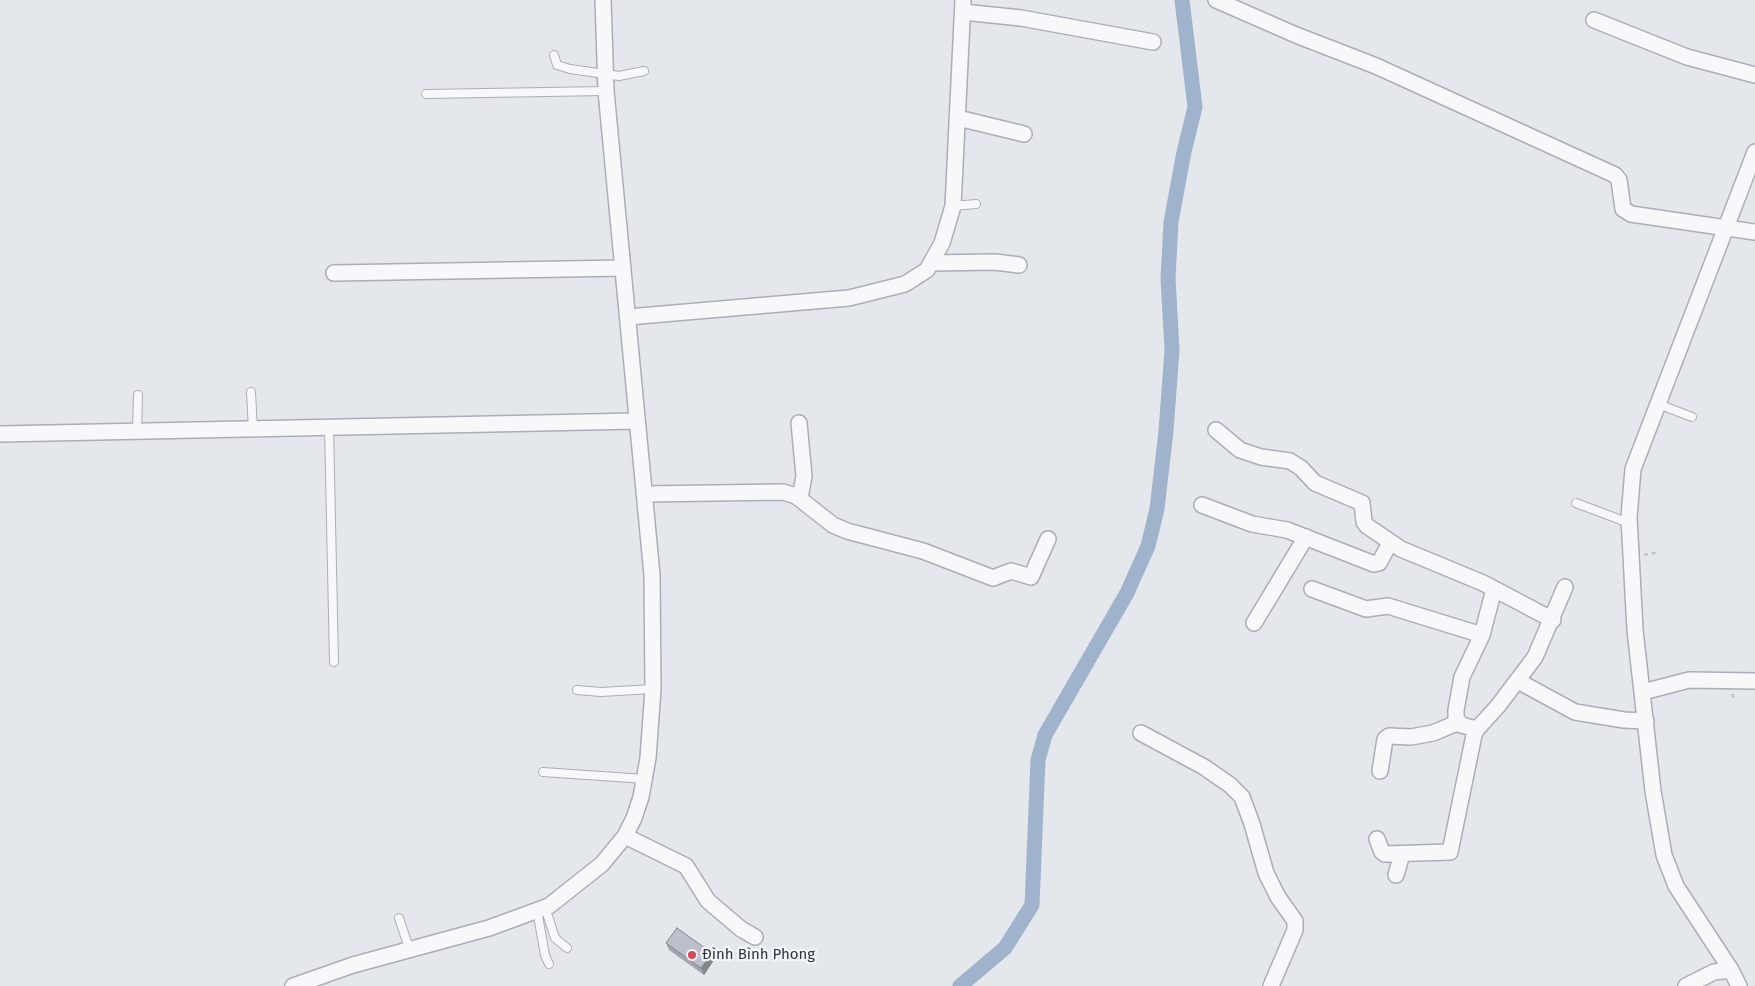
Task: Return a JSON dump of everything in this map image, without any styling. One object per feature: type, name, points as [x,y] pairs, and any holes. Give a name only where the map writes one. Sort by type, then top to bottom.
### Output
[{"type":"street","points":[[293,986],[352,965],[489,928],[540,909],[580,883],[602,864],[625,836],[634,818],[644,780],[653,689],[652,575],[606,91],[603,0]]},
{"type":"street","points":[[1216,0],[1296,35],[1376,66],[1615,175],[1619,180],[1623,209],[1630,214],[1755,232]]},
{"type":"street","points":[[628,317],[849,298],[905,284],[927,270],[942,243],[953,206],[963,6],[1153,42]]},
{"type":"street","points":[[1594,20],[1687,57],[1755,75]]},
{"type":"street","points":[[958,118],[1024,134]]},
{"type":"street","points":[[1739,986],[1731,970],[1676,886],[1664,855],[1653,791],[1635,630],[1629,523],[1633,468],[1755,152]]},
{"type":"street","points":[[931,263],[995,262],[1019,265]]},
{"type":"street","points":[[334,273],[623,268]]},
{"type":"street","points":[[0,434],[636,422]]},
{"type":"street","points":[[799,423],[804,476],[800,498]]},
{"type":"street","points":[[1216,430],[1240,450],[1261,457],[1290,462],[1301,468],[1315,483],[1362,503],[1364,522],[1390,543],[1416,557],[1494,589],[1553,620]]},
{"type":"street","points":[[644,494],[783,492],[800,498],[832,525],[847,531],[923,551],[993,578],[1006,571],[1031,577],[1048,540]]},
{"type":"street","points":[[1202,505],[1252,524],[1288,530],[1377,564],[1384,556],[1390,543]]},
{"type":"street","points":[[1254,623],[1306,537]]},
{"type":"street","points":[[1378,839],[1382,852],[1385,854],[1450,852],[1477,729],[1518,681],[1535,657],[1553,620],[1565,587]]},
{"type":"street","points":[[1312,589],[1366,609],[1388,606],[1482,635]]},
{"type":"street","points":[[1477,729],[1459,722],[1456,719],[1456,710],[1460,685],[1482,635],[1494,589]]},
{"type":"street","points":[[1643,692],[1689,680],[1755,681]]},
{"type":"street","points":[[1518,681],[1575,712],[1616,719],[1646,721]]},
{"type":"street","points":[[1380,771],[1385,739],[1389,736],[1411,737],[1432,734],[1459,722]]},
{"type":"street","points":[[1141,733],[1204,767],[1230,785],[1242,797],[1266,873],[1278,897],[1295,921],[1295,930],[1272,986]]},
{"type":"street","points":[[625,836],[686,866],[708,901],[741,929],[755,936]]},
{"type":"street","points":[[1396,874],[1402,854]]},
{"type":"street","points":[[1686,986],[1714,972],[1731,970]]},
{"type":"lane","points":[[554,55],[555,62],[562,67],[623,76],[644,71]]},
{"type":"lane","points":[[426,94],[606,91]]},
{"type":"lane","points":[[953,206],[976,204]]},
{"type":"lane","points":[[251,392],[253,430]]},
{"type":"lane","points":[[137,431],[138,395]]},
{"type":"lane","points":[[1658,404],[1692,417]]},
{"type":"lane","points":[[329,427],[334,662]]},
{"type":"lane","points":[[1576,502],[1629,523]]},
{"type":"lane","points":[[577,690],[601,692],[653,689]]},
{"type":"lane","points":[[543,772],[644,780]]},
{"type":"lane","points":[[540,909],[555,938],[567,948]]},
{"type":"lane","points":[[540,909],[549,964]]},
{"type":"lane","points":[[399,918],[410,950]]},
{"type":"building","name":"Đình Bình Phong","points":[[677,928],[712,953],[701,968],[666,943]]},
{"type":"waterway","points":[[960,986],[1005,948],[1032,905],[1038,760],[1045,735],[1127,593],[1148,546],[1157,509],[1166,431],[1172,350],[1168,278],[1171,222],[1184,152],[1195,107],[1182,0]]},
{"type":"place","name":"Đình Bình Phong","points":[[692,955]]}]
